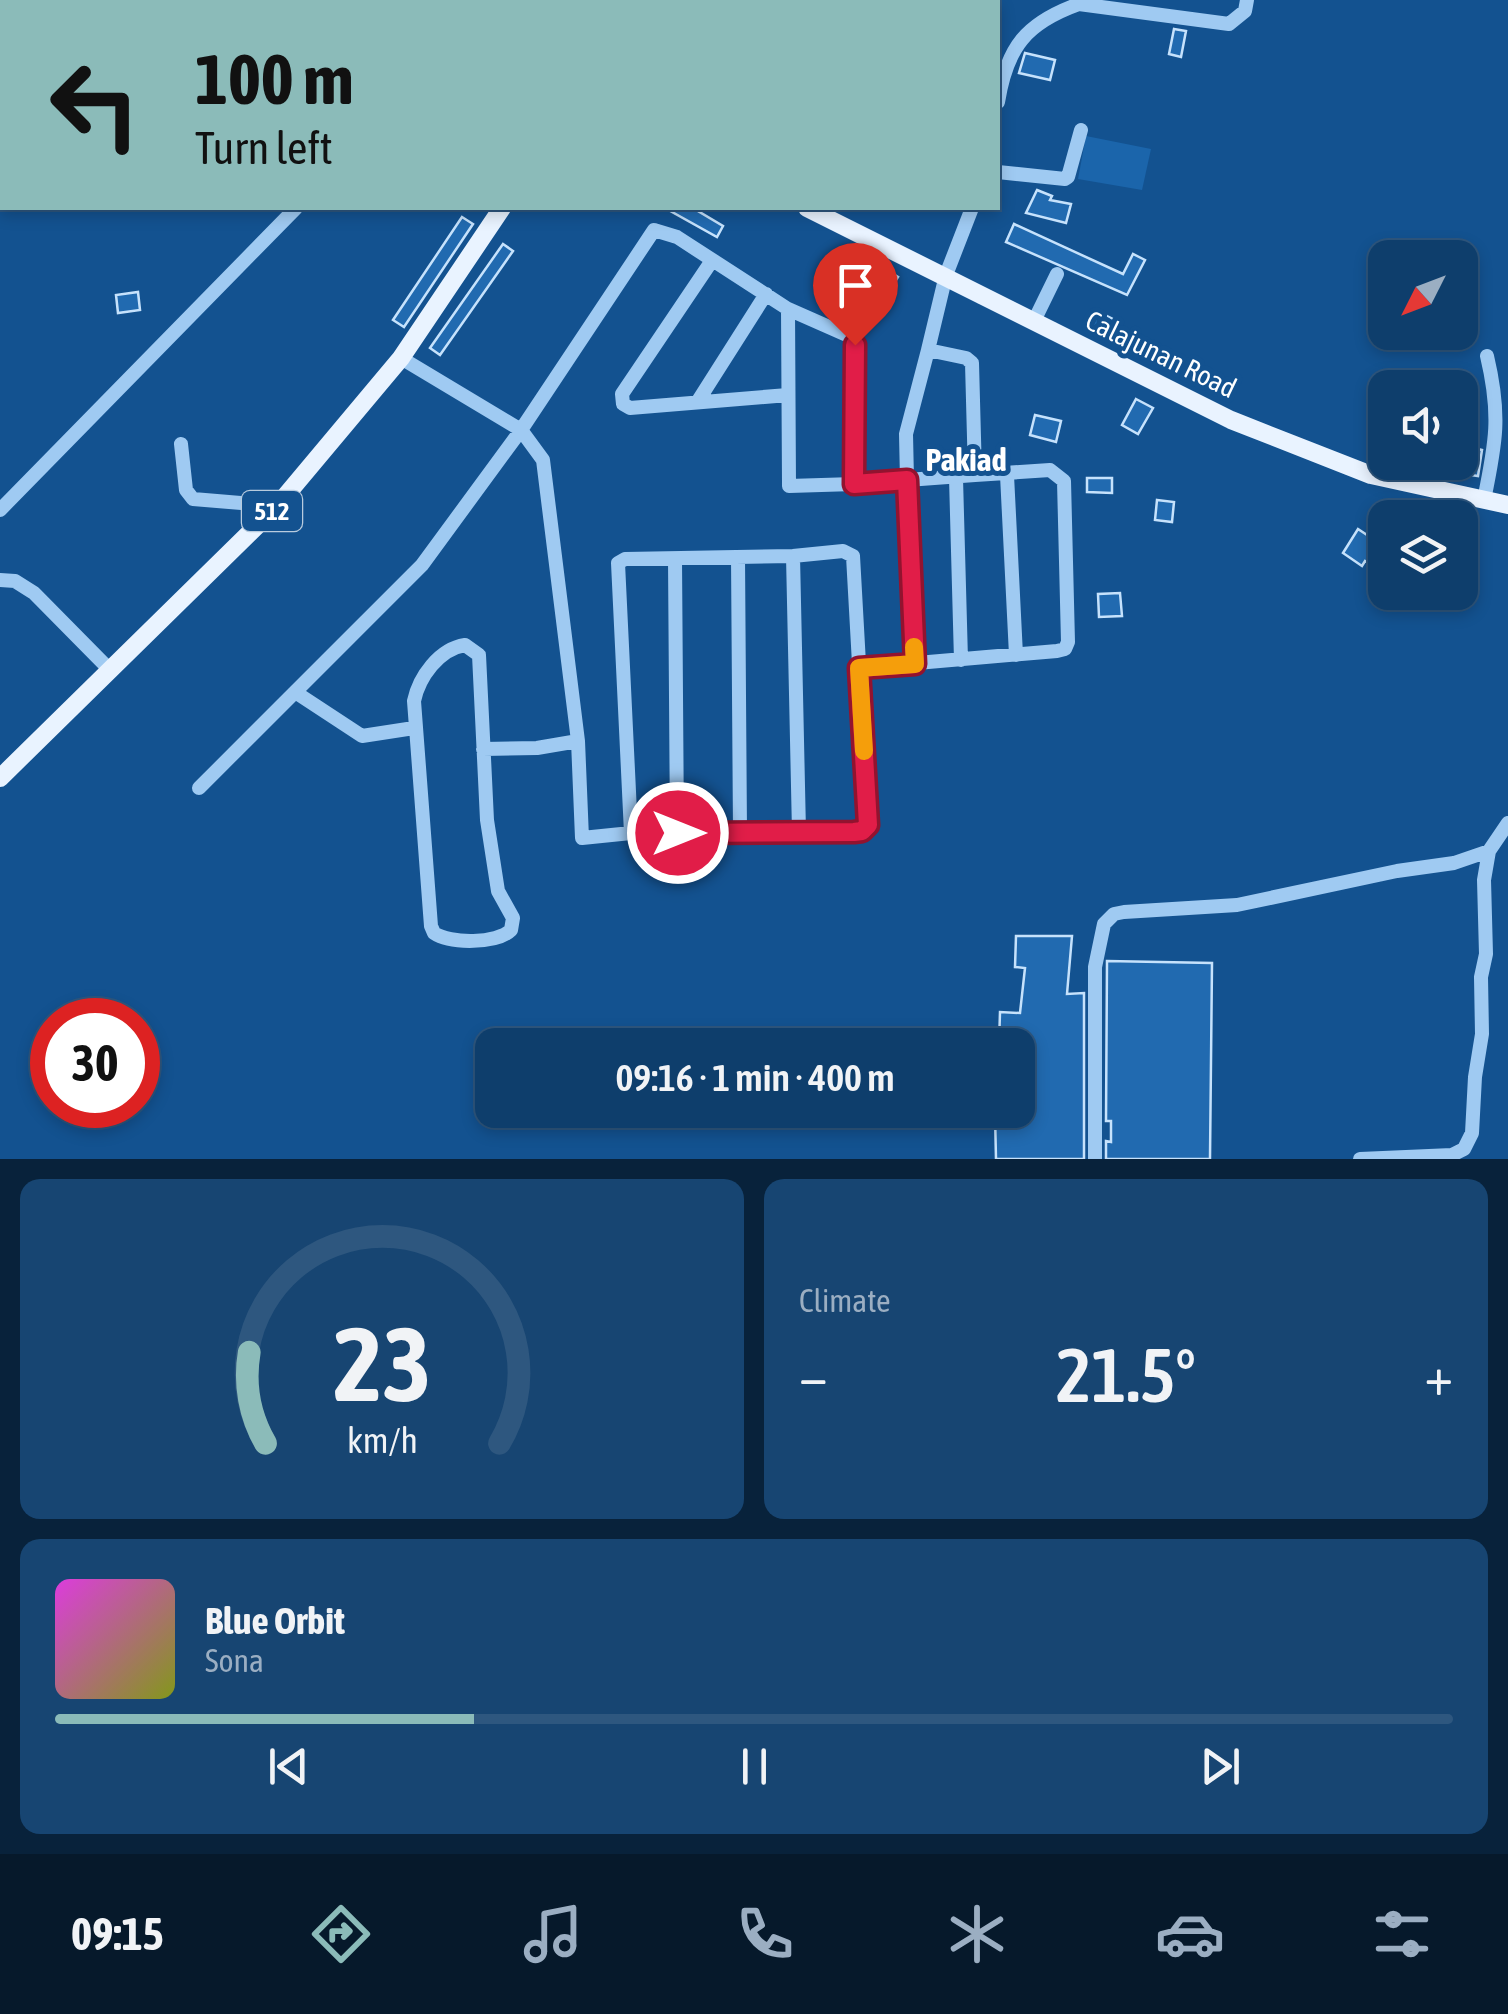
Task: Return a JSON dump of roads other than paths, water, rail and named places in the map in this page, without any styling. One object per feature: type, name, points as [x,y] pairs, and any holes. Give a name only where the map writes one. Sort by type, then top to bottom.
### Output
[{"type":"main road","name":"512","points":[[0,778],[277,506],[401,358],[501,210]]},
{"type":"main road","name":"Calajunan Road","points":[[811,210],[1249,426],[1371,475],[1508,505]]},
{"type":"street","points":[[1000,79],[1014,45],[1022,37],[1079,4],[1228,24],[1245,11],[1247,0]]},
{"type":"street","points":[[1000,172],[1065,179],[1081,130]]},
{"type":"street","points":[[0,510],[294,210]]},
{"type":"street","points":[[915,664],[906,434],[946,275],[971,210]]},
{"type":"street","points":[[199,788],[422,565],[521,430],[654,230],[676,237],[788,309],[846,334],[855,345],[854,484]]},
{"type":"street","points":[[712,262],[622,394],[622,404],[630,408],[788,395]]},
{"type":"street","points":[[1034,321],[1057,274]]},
{"type":"street","points":[[698,401],[766,294]]},
{"type":"street","points":[[788,309],[788,486],[1050,470],[1064,481],[1068,642],[1065,649],[859,668]]},
{"type":"street","points":[[928,350],[966,358],[972,363],[975,476]]},
{"type":"street","points":[[1484,500],[1497,438],[1497,399],[1488,356]]},
{"type":"street","points":[[401,358],[521,430],[544,460],[578,741],[582,838],[631,833],[862,831],[868,825],[853,556],[843,551],[794,556],[624,559],[618,563],[631,833]]},
{"type":"street","points":[[181,444],[186,490],[193,499],[277,506]]},
{"type":"street","points":[[1007,475],[1016,655]]},
{"type":"street","points":[[956,478],[961,660]]},
{"type":"street","points":[[794,556],[798,832]]},
{"type":"street","points":[[738,557],[740,832]]},
{"type":"street","points":[[675,559],[678,833]]},
{"type":"street","points":[[0,580],[15,581],[34,594],[109,668]]},
{"type":"street","points":[[465,645],[478,655],[483,750],[487,820],[498,890],[513,918],[511,930],[500,938],[448,940],[434,933],[431,926],[414,728],[417,684],[446,652],[465,645]]},
{"type":"street","points":[[295,692],[362,736],[414,728]]},
{"type":"street","points":[[483,750],[537,748],[578,741]]},
{"type":"street","points":[[1360,1159],[1458,1154],[1469,1140],[1482,1034],[1484,880],[1489,851],[1508,823]]},
{"type":"street","points":[[1095,1159],[1095,966],[1100,933],[1108,919],[1124,912],[1238,905],[1397,871],[1454,863],[1489,851]]},
{"type":"district","name":"Pakiad","points":[[966,459]]}]
